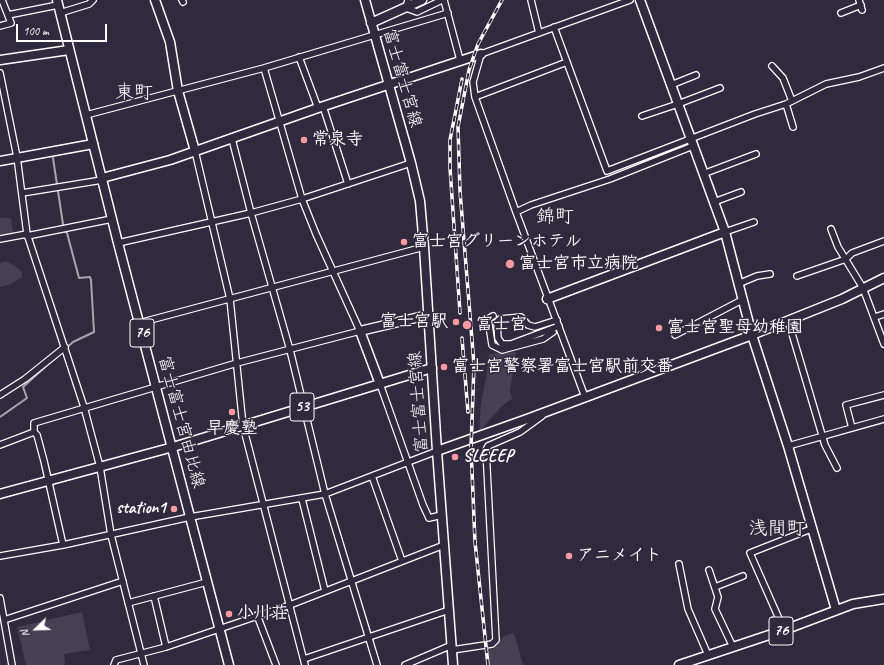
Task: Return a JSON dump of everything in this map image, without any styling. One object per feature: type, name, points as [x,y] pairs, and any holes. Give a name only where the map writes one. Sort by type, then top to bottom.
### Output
[{"type":"street","points":[[0,26],[11,24],[2,0]]},
{"type":"street","points":[[8,15],[58,6],[89,4],[93,0]]},
{"type":"street","points":[[155,0],[170,42],[178,91],[195,152],[230,299],[243,426],[304,662],[369,637],[449,610]]},
{"type":"street","name":"富士富士宮線","points":[[364,0],[411,163],[420,201],[453,665]]},
{"type":"street","points":[[371,23],[407,4],[422,0]]},
{"type":"street","points":[[407,4],[417,12],[443,0],[448,13],[460,60]]},
{"type":"street","points":[[531,0],[539,33]]},
{"type":"street","points":[[22,193],[102,179],[195,152],[320,107],[388,86],[481,54],[630,0]]},
{"type":"street","points":[[640,0],[725,232],[752,335],[788,446],[811,529],[836,610]]},
{"type":"street","points":[[841,13],[861,5]]},
{"type":"street","name":"富士富士宮由比線","points":[[58,6],[118,243],[173,447],[229,665]]},
{"type":"street","points":[[86,115],[264,68],[448,13]]},
{"type":"street","points":[[554,27],[607,171],[692,143]]},
{"type":"street","points":[[0,60],[69,50]]},
{"type":"street","points":[[481,54],[473,82],[475,97],[585,397]]},
{"type":"street","points":[[299,57],[320,107],[348,184]]},
{"type":"street","points":[[475,97],[567,62]]},
{"type":"street","points":[[772,66],[783,78],[792,101]]},
{"type":"street","points":[[264,68],[302,199],[332,272],[360,332],[409,463],[423,505],[429,518],[442,515]]},
{"type":"street","points":[[516,212],[531,205],[610,179],[755,114],[786,104],[826,84],[859,77],[884,68]]},
{"type":"street","points":[[0,74],[17,157],[27,235],[84,407],[100,467],[111,535],[144,665]]},
{"type":"street","points":[[671,85],[696,75]]},
{"type":"street","points":[[642,116],[720,88]]},
{"type":"street","points":[[786,104],[793,127]]},
{"type":"street","points":[[232,139],[251,213],[290,350],[325,494],[377,665]]},
{"type":"street","points":[[0,161],[93,144]]},
{"type":"street","points":[[703,174],[756,154]]},
{"type":"street","points":[[118,243],[211,224],[302,199],[411,163]]},
{"type":"street","points":[[714,202],[741,192]]},
{"type":"street","points":[[0,238],[27,235],[112,219]]},
{"type":"street","points":[[548,299],[754,222]]},
{"type":"street","points":[[831,229],[838,247],[863,288],[884,344]]},
{"type":"street","points":[[798,276],[846,259],[852,253],[884,241]]},
{"type":"street","points":[[139,323],[424,247]]},
{"type":"street","points":[[738,284],[770,274]]},
{"type":"street","points":[[0,556],[63,545],[190,517],[325,494],[437,451],[752,335],[884,278]]},
{"type":"street","points":[[675,335],[742,300]]},
{"type":"street","points":[[875,317],[884,314]]},
{"type":"street","points":[[63,545],[37,435],[34,432],[34,422],[237,363],[428,315]]},
{"type":"street","points":[[493,316],[488,319],[492,346],[502,350],[542,338],[554,332]]},
{"type":"street","points":[[521,317],[528,325],[534,328],[558,323],[511,344],[502,344],[498,338],[497,322],[500,319],[521,317]]},
{"type":"street","points":[[788,320],[822,436],[837,468]]},
{"type":"street","points":[[0,395],[25,379],[65,347]]},
{"type":"street","name":"53","points":[[173,447],[432,368]]},
{"type":"street","points":[[852,428],[846,405],[884,395]]},
{"type":"street","points":[[405,665],[452,648],[492,644],[496,640],[486,450],[488,446],[520,432],[549,411]]},
{"type":"street","points":[[788,446],[884,419]]},
{"type":"street","points":[[0,445],[34,432]]},
{"type":"street","points":[[0,494],[173,447]]},
{"type":"street","points":[[372,476],[402,561]]},
{"type":"street","points":[[302,499],[325,591]]},
{"type":"street","points":[[784,630],[750,553],[811,529]]},
{"type":"street","points":[[114,665],[116,660],[166,647],[290,605],[444,545]]},
{"type":"street","points":[[679,564],[688,608],[708,655]]},
{"type":"street","points":[[709,570],[718,597],[715,609],[733,647]]},
{"type":"street","points":[[715,587],[743,576]]},
{"type":"street","points":[[4,620],[123,581]]},
{"type":"street","points":[[128,603],[207,582]]},
{"type":"street","points":[[154,596],[166,647]]},
{"type":"street","points":[[0,598],[12,665]]},
{"type":"street","name":"76","points":[[679,665],[784,630],[853,604],[884,599]]},
{"type":"street","points":[[257,615],[276,665]]},
{"type":"shaded area","points":[[0,218],[11,218],[13,233],[0,236]]},
{"type":"shaded area","points":[[6,261],[22,272],[22,277],[11,284],[0,287],[0,263]]},
{"type":"shaded area","points":[[516,352],[510,391],[512,399],[503,405],[479,432],[481,403],[489,354]]},
{"type":"shaded area","points":[[82,612],[90,650],[64,654],[65,665],[26,665],[17,627]]},
{"type":"shaded area","points":[[514,633],[523,665],[488,665],[487,650],[493,649],[504,636]]},
{"type":"waterway","points":[[0,417],[27,398],[23,387],[73,342],[94,332],[91,280],[90,277],[79,278],[67,233],[64,231],[53,158]]},
{"type":"railway","points":[[488,665],[475,542],[471,448],[474,365],[460,191],[458,127],[469,70],[478,44],[502,0]]},
{"type":"railway","points":[[460,313],[450,168],[450,140],[462,79]]},
{"type":"railway","points":[[462,338],[468,412]]},
{"type":"place","name":"常泉寺","points":[[304,140]]},
{"type":"place","name":"富士宮グリーンホテル","points":[[404,242]]},
{"type":"place","name":"富士宮市立病院","points":[[510,264]]},
{"type":"place","name":"富士宮駅","points":[[456,322]]},
{"type":"place","name":"富士宮","points":[[467,325]]},
{"type":"place","name":"富士宮聖母幼稚園","points":[[659,328]]},
{"type":"place","name":"富士宮警察署富士宮駅前交番","points":[[444,367]]},
{"type":"place","name":"早慶塾","points":[[232,412]]},
{"type":"place","name":"SLEEEP","points":[[455,457]]},
{"type":"place","name":"station1","points":[[174,509]]},
{"type":"place","name":"アニメイト","points":[[569,556]]},
{"type":"place","name":"小川荘","points":[[229,614]]},
{"type":"district","name":"東町","points":[[134,93]]},
{"type":"district","name":"錦町","points":[[555,217]]},
{"type":"district","name":"浅間町","points":[[777,529]]}]
